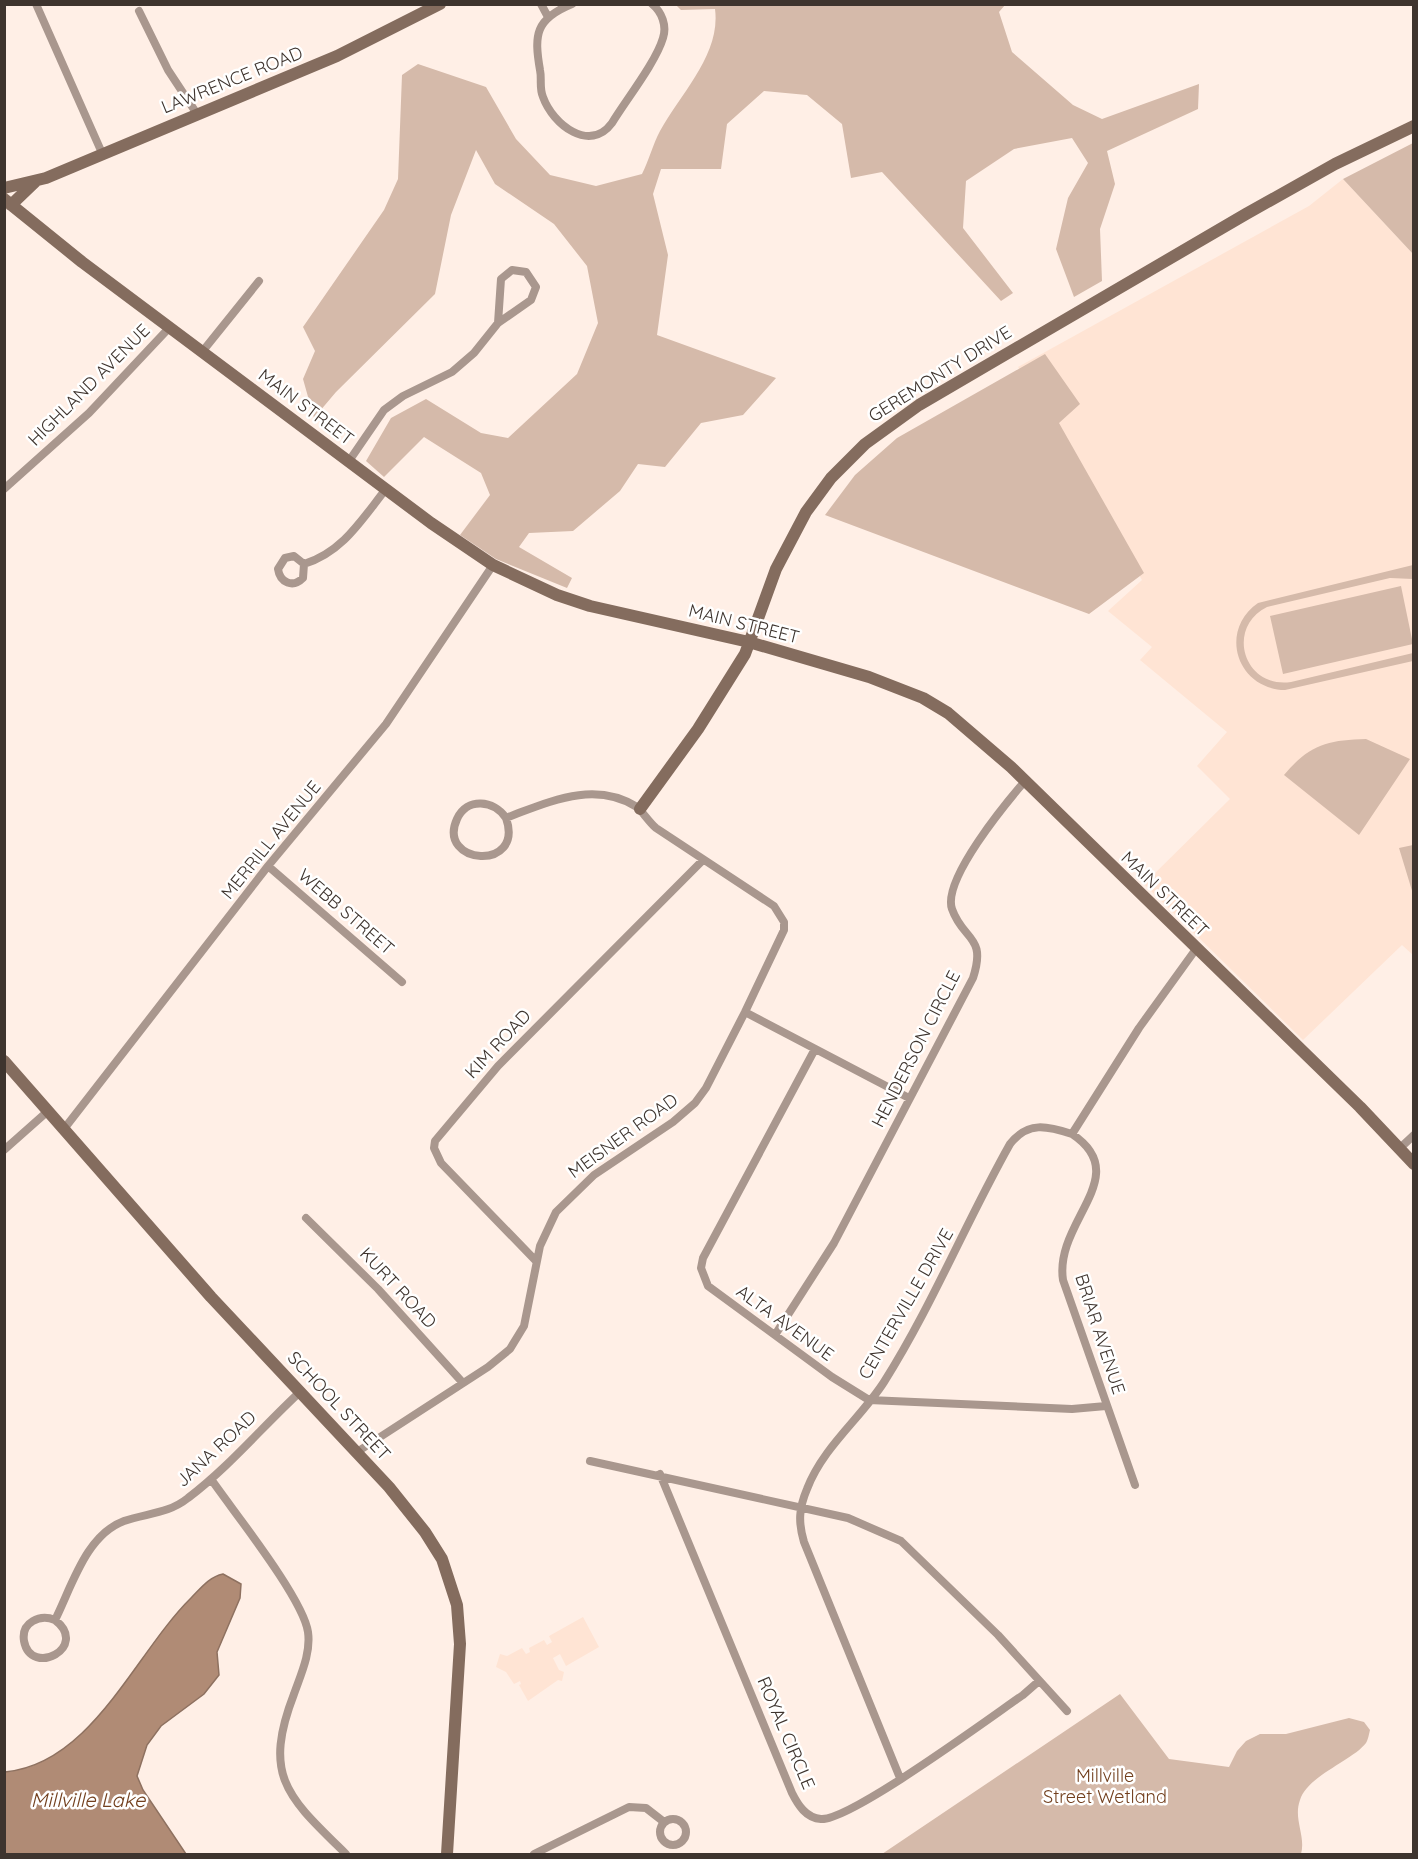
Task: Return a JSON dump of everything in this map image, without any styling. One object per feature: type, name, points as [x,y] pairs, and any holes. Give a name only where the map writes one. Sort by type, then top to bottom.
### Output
[{"type":"street","points":[[36,4],[102,153]]},
{"type":"street","name":"LAWRENCE ROAD","points":[[4,189],[34,182],[337,56],[440,4]]},
{"type":"street","points":[[541,4],[548,17]]},
{"type":"street","points":[[572,4],[548,17],[538,32],[536,44],[543,97],[561,124],[578,134],[591,138],[603,133],[612,123],[661,44],[664,25],[660,13],[652,4]]},
{"type":"street","points":[[139,11],[168,70],[197,114]]},
{"type":"street","name":"GEREMONTY DRIVE","points":[[640,809],[698,729],[749,642],[776,569],[806,512],[844,464],[887,426],[986,365],[1246,214],[1335,164],[1413,126]]},
{"type":"street","name":"LAWRENCE ROAD","points":[[8,202],[34,182]]},
{"type":"street","name":"MAIN STREET","points":[[8,202],[64,248],[202,352],[453,539],[493,565],[557,595],[590,606],[749,642],[869,677],[929,702],[962,722],[1025,781],[1413,1164]]},
{"type":"street","points":[[349,461],[384,410],[403,396],[452,372],[474,353],[498,323],[533,297],[535,283],[526,272],[512,270],[501,279],[498,323]]},
{"type":"street","points":[[202,352],[259,281]]},
{"type":"street","name":"HIGHLAND AVENUE","points":[[4,489],[89,414],[170,328]]},
{"type":"street","points":[[304,564],[324,557],[340,546],[386,489]]},
{"type":"street","name":"MERRILL AVENUE","points":[[64,1130],[268,866],[386,724],[493,565]]},
{"type":"street","name":"HENDERSON CIRCLE","points":[[775,1335],[834,1243],[973,978],[979,960],[975,941],[952,910],[950,890],[979,840],[1025,781]]},
{"type":"street","points":[[506,818],[581,793],[607,795],[640,809]]},
{"type":"street","points":[[482,803],[494,806],[506,818],[509,830],[507,841],[500,850],[490,856],[478,857],[468,854],[456,840],[454,829],[458,817],[471,806],[482,803]]},
{"type":"street","name":"MEISNER ROAD","points":[[357,1452],[503,1356],[516,1341],[527,1315],[536,1261],[549,1225],[572,1194],[594,1175],[673,1122],[694,1103],[706,1088],[782,940],[784,922],[774,906],[645,819],[640,809]]},
{"type":"street","name":"KIM ROAD","points":[[536,1261],[441,1162],[434,1148],[435,1141],[498,1066],[703,860]]},
{"type":"street","name":"WEBB STREET","points":[[268,866],[402,982]]},
{"type":"street","points":[[1072,1134],[1144,1021],[1196,949]]},
{"type":"street","points":[[745,1012],[909,1098]]},
{"type":"street","name":"ALTA AVENUE","points":[[815,1049],[711,1241],[701,1268],[708,1286],[840,1382],[869,1400],[1072,1409],[1106,1406]]},
{"type":"street","name":"SCHOOL STREET","points":[[4,1061],[211,1297],[401,1501],[433,1545],[448,1574],[457,1605],[459,1672],[447,1854]]},
{"type":"street","points":[[4,1150],[48,1111]]},
{"type":"street","name":"CENTERVILLE DRIVE","points":[[900,1778],[807,1552],[799,1525],[800,1507],[814,1474],[883,1384],[942,1278],[1010,1144],[1022,1131],[1036,1126],[1072,1134]]},
{"type":"street","name":"BRIAR AVENUE","points":[[1072,1134],[1093,1153],[1097,1169],[1091,1194],[1064,1246],[1062,1273],[1067,1296],[1135,1485]]},
{"type":"street","points":[[1399,1149],[1413,1135]]},
{"type":"street","name":"KURT ROAD","points":[[306,1218],[378,1289],[463,1383]]},
{"type":"street","name":"JANA ROAD","points":[[55,1620],[92,1545],[106,1531],[125,1521],[171,1509],[211,1479],[301,1391]]},
{"type":"street","points":[[590,1461],[660,1474],[848,1518],[901,1541],[998,1635],[1067,1711]]},
{"type":"street","name":"ROYAL CIRCLE","points":[[660,1474],[792,1793],[802,1809],[819,1820],[838,1816],[863,1803],[1023,1695],[1039,1681]]},
{"type":"street","points":[[211,1479],[292,1596],[305,1619],[308,1631],[307,1654],[281,1731],[280,1763],[285,1783],[294,1800],[346,1854]]},
{"type":"street","points":[[49,1617],[55,1620],[64,1629],[66,1636],[62,1649],[51,1658],[32,1654],[25,1642],[26,1629],[35,1619],[49,1617]]},
{"type":"street","points":[[534,1854],[630,1807],[646,1808],[664,1822]]},
{"type":"shaded area","points":[[1343,179],[1413,254],[1413,955],[1402,945],[1303,1040],[1144,884],[1230,799],[1197,766],[1227,732],[1140,660],[1152,647],[1108,611],[1142,580],[1018,367],[1309,206]]},
{"type":"shaded area","points":[[583,1617],[599,1647],[566,1666],[560,1654],[553,1658],[559,1670],[564,1672],[562,1681],[558,1680],[528,1701],[519,1685],[520,1681],[514,1684],[506,1672],[496,1667],[500,1654],[507,1656],[522,1648],[526,1654],[530,1652],[529,1648],[544,1640],[547,1645],[552,1642],[549,1636]]},
{"type":"green space","points":[[676,5],[1005,5],[999,12],[1012,52],[1073,105],[1102,119],[1199,84],[1198,109],[1107,151],[1115,184],[1100,229],[1102,281],[1074,297],[1056,249],[1068,198],[1088,163],[1072,138],[1014,149],[966,181],[963,228],[1013,293],[1001,301],[882,172],[851,178],[842,124],[807,95],[764,91],[727,124],[721,169],[661,169],[653,194],[668,255],[657,335],[776,378],[743,415],[701,423],[665,467],[638,464],[620,491],[573,531],[529,533],[519,547],[572,578],[567,588],[496,559],[460,535],[490,495],[481,473],[424,437],[384,477],[366,461],[391,418],[426,399],[481,433],[508,438],[577,374],[598,323],[587,266],[554,224],[495,184],[476,150],[451,215],[435,294],[336,392],[314,418],[303,379],[315,351],[303,327],[384,210],[398,179],[402,75],[418,64],[486,87],[516,139],[550,175],[596,186],[642,174],[660,131],[706,57],[715,26],[715,9],[681,10]]},
{"type":"green space","points":[[1413,143],[1413,254],[1343,179]]},
{"type":"green space","points":[[1045,354],[1080,404],[1059,423],[1144,573],[1089,614],[825,515],[855,475],[897,438]]},
{"type":"green space","points":[[1413,565],[1413,579],[1390,578],[1267,607],[1254,617],[1246,629],[1244,642],[1246,655],[1252,667],[1262,676],[1275,682],[1291,682],[1413,653],[1413,661],[1285,690],[1268,687],[1255,680],[1238,657],[1236,643],[1239,628],[1246,615],[1258,603]]},
{"type":"green space","points":[[1401,586],[1413,644],[1283,674],[1270,616]]},
{"type":"green space","points":[[1366,739],[1410,759],[1359,835],[1284,775],[1302,757],[1320,746],[1340,741]]},
{"type":"green space","points":[[1414,845],[1413,894],[1399,848]]},
{"type":"green space","name":"Millville Street Wetland","points":[[1120,1694],[1169,1759],[1229,1767],[1237,1751],[1246,1741],[1260,1734],[1286,1734],[1349,1718],[1364,1722],[1370,1730],[1367,1742],[1359,1750],[1320,1776],[1304,1791],[1298,1807],[1302,1841],[1301,1854],[882,1854]]},
{"type":"water","name":"Millville Lake","points":[[223,1574],[241,1584],[240,1598],[217,1652],[219,1675],[204,1694],[161,1726],[147,1745],[137,1776],[143,1790],[186,1854],[5,1854],[5,1772],[36,1764],[63,1749],[87,1728],[110,1703],[170,1621],[206,1583]]}]
